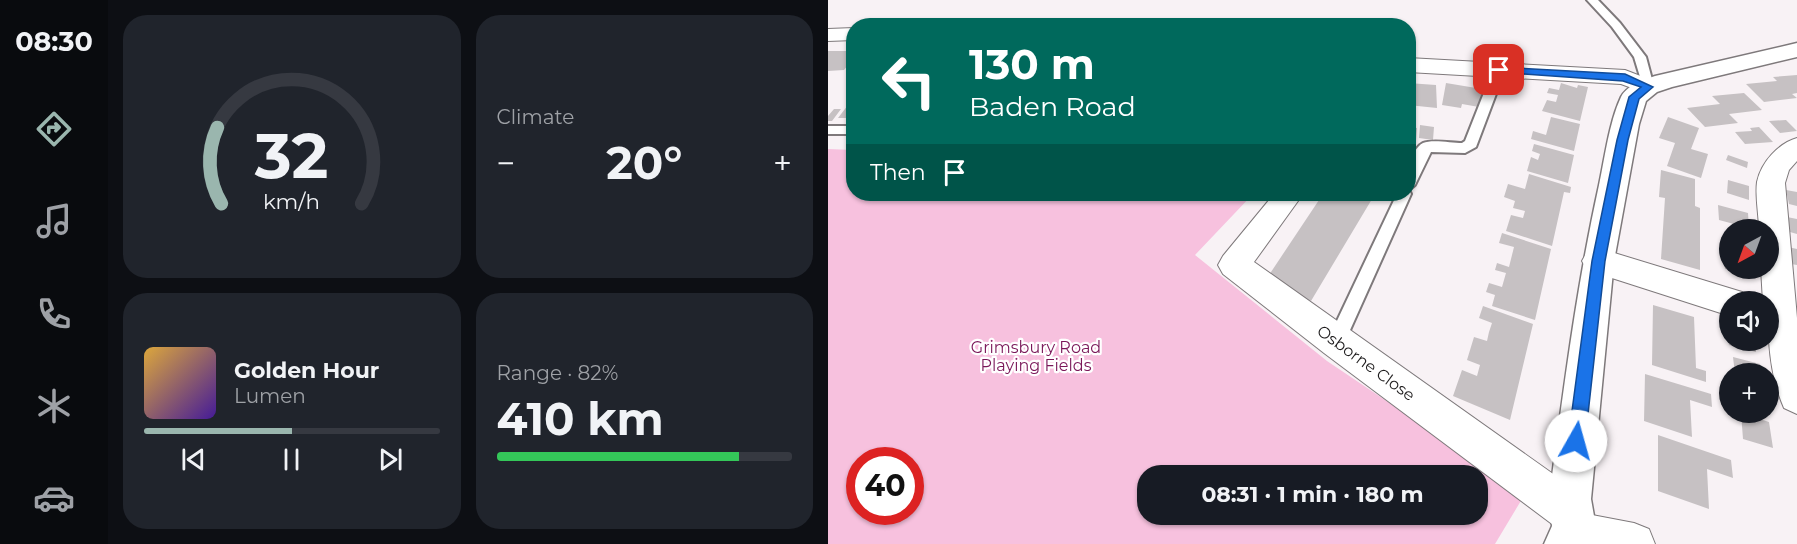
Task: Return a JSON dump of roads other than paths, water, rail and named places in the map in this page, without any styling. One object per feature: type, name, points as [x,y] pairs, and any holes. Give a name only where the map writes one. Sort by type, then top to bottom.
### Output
[{"type":"street","points":[[828,35],[846,34]]},
{"type":"street","points":[[1634,544],[1571,530],[1570,499],[1598,261],[1626,124],[1634,97],[1648,87],[1797,50]]},
{"type":"street","points":[[1416,65],[1625,78],[1648,87]]},
{"type":"street","points":[[1774,291],[1772,183],[1774,170],[1782,159],[1797,147]]},
{"type":"street","name":"Osborne Close","points":[[1284,201],[1234,265],[1336,342],[1571,530]]},
{"type":"street","points":[[1598,261],[1719,299]]},
{"type":"street","points":[[1779,333],[1797,396]]},
{"type":"lane","points":[[1592,0],[1616,25],[1640,57],[1648,87]]},
{"type":"lane","points":[[1416,168],[1426,147],[1465,148],[1472,144],[1499,70]]},
{"type":"lane","points":[[828,130],[846,130]]},
{"type":"lane","points":[[1336,342],[1401,201]]},
{"type":"park label","name":"Grimsbury Road Playing Fields","points":[[1036,356]]}]
